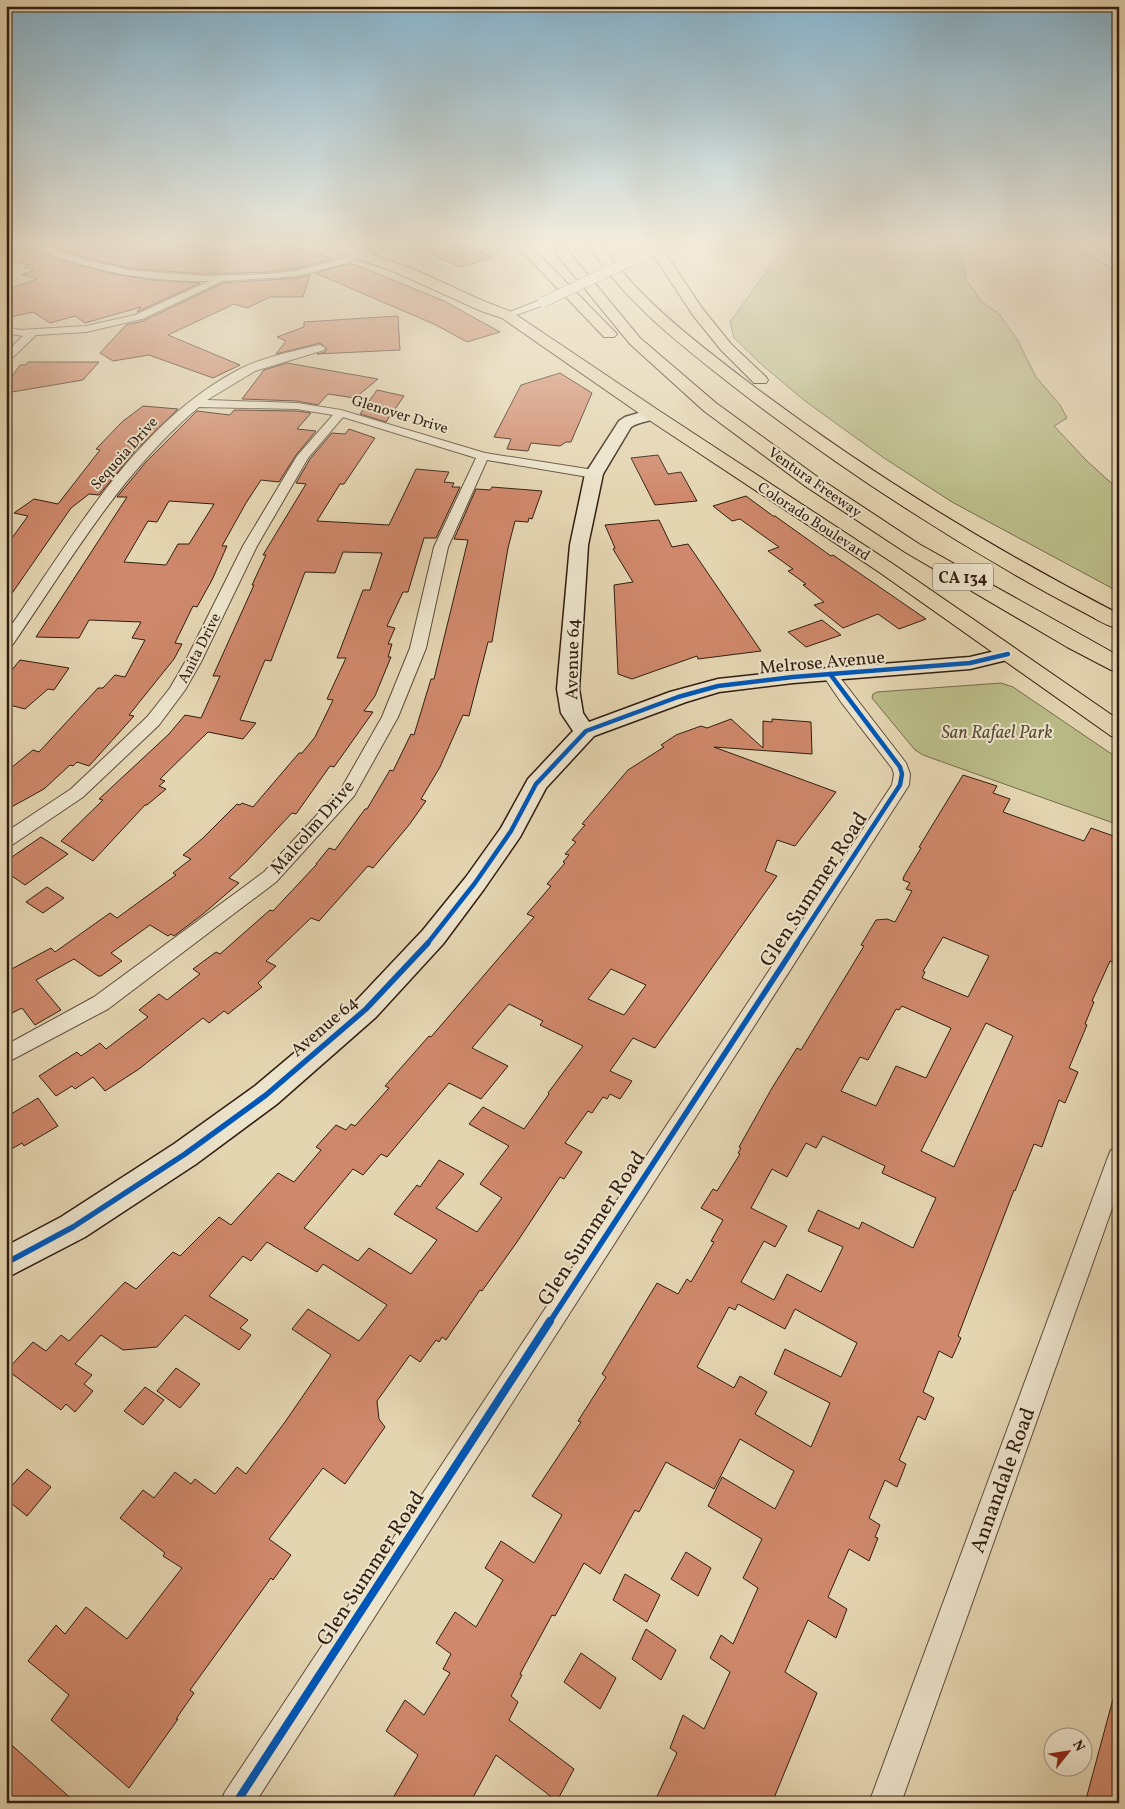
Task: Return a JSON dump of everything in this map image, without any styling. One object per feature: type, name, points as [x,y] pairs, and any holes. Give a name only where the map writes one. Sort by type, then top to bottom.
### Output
[{"type":"main road","name":"Colorado Boulevard","points":[[525,326],[652,414],[886,568],[1119,731]]},
{"type":"main road","points":[[601,326],[624,350],[681,398],[760,456],[812,482]]},
{"type":"main road","name":"Ventura Freeway","points":[[623,326],[635,341],[694,394],[812,482],[912,548],[1075,642],[1119,664]]},
{"type":"main road","name":"Ventura Freeway","points":[[667,326],[690,347],[825,447],[916,508],[1119,623]]},
{"type":"main road","points":[[709,326],[726,347],[825,447]]},
{"type":"main road","points":[[746,389],[743,401],[815,455],[921,524],[1119,638]]},
{"type":"main road","points":[[694,394],[728,407],[793,456],[941,551],[1014,594],[1119,650]]},
{"type":"street","points":[[6,330],[20,333],[86,329],[97,326]]},
{"type":"street","points":[[6,358],[33,332]]},
{"type":"street","name":"Sequoia Drive","points":[[6,644],[102,502],[130,467],[193,403],[245,371],[320,348]]},
{"type":"street","name":"Glenover Drive","points":[[193,403],[297,406],[341,413],[483,456],[594,474]]},
{"type":"street","name":"Anita Drive","points":[[6,841],[77,793],[153,721],[177,690],[250,546],[303,456],[341,413]]},
{"type":"street","name":"Avenue 64","points":[[6,1263],[73,1227],[185,1154],[266,1095],[366,1009],[433,937],[475,883],[511,831],[536,784],[586,731],[574,721],[568,689],[578,554],[594,474],[625,424],[652,414]]},
{"type":"street","name":"Malcolm Drive","points":[[6,1056],[101,1003],[270,877],[348,792],[390,717],[418,648],[441,547],[483,456]]},
{"type":"street","name":"Melrose Avenue","points":[[586,731],[678,697],[718,686],[830,674],[970,663],[1008,654]]},
{"type":"street","name":"Glen Summer Road","points":[[236,1803],[900,785],[902,774],[900,767],[830,674]]},
{"type":"street","name":"Annandale Road","points":[[885,1803],[1119,1158]]},
{"type":"green space","points":[[731,326],[1008,326],[1017,339],[1036,377],[1060,405],[1067,418],[1054,426],[1087,461],[1119,490],[1119,592],[952,502],[884,458],[805,401],[761,364],[734,338]]},
{"type":"green space","name":"San Rafael Park","points":[[1001,683],[1013,687],[1119,759],[1119,825],[923,755],[915,750],[872,698],[873,694],[877,692]]},
{"type":"building","points":[[125,326],[186,326],[168,335],[240,365],[213,378],[149,355],[113,361],[100,353]]},
{"type":"building","points":[[399,326],[400,350],[317,354],[325,352],[327,349],[320,343],[276,354],[286,341],[277,337],[304,327]]},
{"type":"building","points":[[438,326],[490,326],[500,332],[467,342]]},
{"type":"building","points":[[28,362],[99,362],[83,380],[6,393],[6,385],[20,365],[26,365]]},
{"type":"building","points":[[287,363],[378,379],[355,398],[328,394],[318,405],[297,401],[242,399],[264,370]]},
{"type":"building","points":[[560,373],[592,393],[571,442],[566,442],[560,446],[531,443],[528,451],[507,449],[511,439],[494,437],[521,385]]},
{"type":"building","points":[[377,390],[404,396],[386,422],[360,414]]},
{"type":"building","points":[[143,406],[178,409],[136,450],[99,495],[89,494],[71,508],[6,602],[6,546],[28,516],[14,513],[34,499],[58,504],[100,450],[96,449],[122,422]]},
{"type":"building","points":[[234,410],[311,413],[297,429],[316,431],[296,455],[279,482],[261,480],[246,503],[222,546],[227,546],[212,580],[197,607],[193,606],[175,643],[182,644],[174,659],[129,715],[134,716],[89,766],[77,762],[73,766],[70,765],[44,789],[6,810],[6,772],[33,750],[39,752],[98,688],[103,688],[115,675],[125,677],[145,640],[132,638],[141,622],[89,620],[79,638],[36,637],[127,497],[117,497],[146,462],[197,411],[230,415]],"holes":[[[169,501],[214,504],[189,544],[178,544],[166,565],[124,562],[148,521],[157,522]]]},
{"type":"building","points":[[349,429],[375,438],[344,484],[340,484],[317,521],[389,525],[416,469],[449,472],[444,482],[454,483],[452,487],[460,487],[436,538],[424,538],[408,592],[403,592],[387,626],[395,628],[388,644],[392,644],[388,657],[391,657],[375,696],[364,711],[373,712],[334,767],[330,766],[296,814],[292,813],[229,878],[239,883],[203,914],[174,936],[171,934],[168,936],[150,925],[111,953],[122,961],[101,976],[98,976],[74,959],[36,980],[61,1010],[35,1025],[22,1008],[6,1016],[6,972],[51,948],[55,952],[110,913],[117,918],[176,875],[173,873],[191,859],[183,855],[237,804],[240,805],[242,803],[253,807],[315,737],[333,700],[327,699],[346,658],[337,658],[363,590],[370,590],[382,553],[343,552],[335,573],[305,572],[271,661],[265,660],[240,720],[256,723],[243,739],[208,732],[160,779],[165,781],[159,786],[166,789],[145,805],[93,861],[61,841],[103,800],[99,799],[169,734],[185,715],[201,718],[220,676],[213,676],[254,585],[252,585],[266,555],[263,555],[306,484],[296,483],[310,459],[332,433],[345,434]]},
{"type":"building","points":[[658,455],[668,474],[681,472],[697,501],[655,505],[631,458]]},
{"type":"building","points":[[492,487],[542,491],[532,519],[529,518],[528,522],[515,521],[508,548],[492,642],[488,642],[469,716],[463,715],[440,767],[421,799],[426,801],[409,825],[373,868],[368,866],[319,921],[311,918],[266,961],[276,966],[258,983],[262,987],[228,1014],[224,1011],[209,1023],[203,1018],[139,1069],[105,1091],[93,1077],[75,1089],[72,1086],[56,1096],[39,1076],[77,1052],[81,1056],[100,1043],[106,1049],[148,1017],[139,1010],[159,994],[167,1000],[200,974],[193,969],[216,952],[220,954],[270,910],[273,911],[317,864],[329,848],[335,850],[365,809],[367,809],[390,770],[393,771],[411,734],[414,735],[431,679],[434,679],[468,540],[454,539],[476,489],[490,490]]},
{"type":"building","points":[[746,496],[831,556],[833,555],[926,619],[899,629],[878,614],[843,628],[814,605],[824,602],[803,585],[806,584],[788,571],[793,569],[768,551],[779,547],[740,519],[732,521],[713,506]]},
{"type":"building","points":[[659,520],[672,547],[688,544],[761,651],[698,659],[697,656],[632,679],[618,674],[614,585],[633,582],[613,549],[615,548],[605,525]]},
{"type":"building","points":[[822,620],[841,635],[806,647],[788,632]]},
{"type":"building","points":[[20,660],[69,668],[54,690],[48,689],[25,709],[6,704],[6,677]]},
{"type":"building","points":[[731,719],[763,748],[763,721],[772,722],[772,719],[811,722],[812,754],[714,747],[836,792],[795,846],[777,840],[765,871],[777,876],[655,1048],[633,1038],[610,1071],[632,1081],[620,1099],[610,1094],[607,1099],[603,1097],[592,1113],[588,1111],[565,1143],[582,1152],[564,1179],[560,1177],[517,1242],[482,1291],[480,1290],[446,1340],[442,1337],[439,1342],[436,1340],[420,1362],[410,1355],[377,1401],[379,1419],[385,1427],[345,1484],[323,1468],[269,1539],[291,1555],[273,1580],[271,1578],[190,1690],[194,1693],[176,1719],[178,1719],[129,1788],[51,1720],[69,1695],[28,1661],[56,1625],[65,1634],[86,1607],[127,1639],[182,1568],[163,1556],[165,1553],[120,1518],[143,1490],[154,1498],[175,1472],[191,1484],[195,1479],[215,1494],[237,1467],[246,1474],[285,1422],[331,1355],[292,1329],[308,1309],[359,1341],[387,1305],[323,1264],[317,1272],[267,1242],[251,1261],[243,1256],[209,1296],[248,1320],[240,1328],[251,1335],[239,1350],[185,1315],[157,1347],[123,1350],[101,1335],[75,1364],[92,1375],[84,1384],[93,1391],[75,1412],[66,1404],[61,1410],[7,1370],[33,1342],[46,1351],[61,1335],[69,1341],[125,1282],[136,1289],[173,1252],[180,1256],[219,1217],[231,1225],[278,1173],[294,1182],[321,1150],[316,1147],[336,1125],[346,1130],[351,1124],[355,1126],[389,1088],[385,1086],[429,1036],[431,1037],[534,917],[527,914],[551,886],[547,884],[565,863],[563,862],[569,855],[565,854],[576,842],[572,840],[585,825],[582,824],[628,770],[664,747],[661,745],[676,735],[701,726],[707,728]],"holes":[[[611,969],[646,985],[624,1015],[588,999]],[[509,1004],[543,1021],[540,1025],[583,1046],[524,1129],[483,1107],[469,1124],[509,1146],[480,1184],[502,1198],[477,1232],[436,1208],[464,1174],[439,1160],[420,1187],[417,1185],[394,1214],[437,1240],[411,1274],[369,1248],[358,1261],[304,1228],[353,1169],[363,1175],[381,1154],[387,1157],[449,1083],[481,1099],[508,1066],[472,1048]]]},
{"type":"building","points":[[963,775],[997,786],[993,793],[1010,799],[1003,812],[1084,841],[1091,828],[1119,838],[1119,951],[1114,963],[1110,961],[1092,1001],[1094,1002],[1085,1024],[1087,1025],[1069,1068],[1078,1072],[1065,1103],[1059,1100],[1042,1147],[1034,1144],[1014,1190],[958,1336],[961,1338],[952,1358],[939,1351],[923,1392],[934,1398],[925,1420],[918,1416],[899,1460],[906,1464],[897,1487],[885,1480],[869,1518],[880,1525],[875,1537],[878,1538],[869,1561],[849,1549],[828,1597],[847,1609],[836,1638],[808,1620],[785,1672],[817,1693],[772,1803],[654,1803],[677,1753],[670,1748],[683,1715],[704,1729],[730,1672],[710,1658],[721,1635],[733,1644],[758,1588],[743,1578],[762,1539],[708,1506],[722,1477],[775,1509],[794,1471],[740,1439],[714,1489],[666,1462],[639,1512],[635,1510],[600,1574],[584,1563],[555,1616],[552,1615],[520,1674],[522,1675],[511,1696],[518,1702],[509,1720],[574,1769],[557,1801],[496,1755],[470,1803],[390,1803],[418,1755],[386,1731],[405,1700],[424,1715],[450,1673],[443,1669],[451,1654],[436,1643],[455,1612],[476,1627],[503,1580],[485,1568],[501,1541],[534,1563],[562,1515],[532,1496],[581,1422],[578,1421],[606,1377],[602,1374],[657,1283],[678,1294],[687,1279],[691,1282],[714,1242],[711,1241],[723,1220],[701,1208],[713,1189],[717,1191],[740,1154],[738,1153],[741,1148],[739,1147],[772,1088],[797,1048],[801,1050],[864,946],[861,945],[876,920],[887,919],[895,922],[912,891],[906,889],[910,883],[903,880],[921,848],[919,847]],"holes":[[[943,937],[989,956],[968,997],[922,978],[925,972],[923,971]],[[902,1006],[951,1028],[926,1078],[896,1066],[876,1106],[841,1091],[860,1057],[868,1060],[896,1009],[899,1010]],[[986,1023],[1013,1036],[954,1167],[921,1151]],[[823,1136],[885,1166],[882,1173],[936,1198],[913,1248],[862,1222],[859,1229],[818,1210],[808,1231],[843,1247],[832,1270],[821,1292],[787,1274],[774,1300],[741,1282],[764,1241],[775,1247],[787,1226],[751,1208],[772,1169],[787,1177],[806,1143],[816,1148]],[[738,1304],[785,1329],[795,1309],[857,1343],[841,1377],[785,1349],[774,1374],[830,1403],[811,1447],[755,1414],[767,1392],[740,1376],[734,1388],[697,1367],[729,1307],[735,1310]]]},
{"type":"building","points":[[41,837],[68,854],[25,885],[6,872],[6,861]]},
{"type":"building","points":[[47,887],[64,898],[43,913],[26,902]]},
{"type":"building","points":[[38,1098],[58,1126],[24,1146],[22,1143],[6,1152],[6,1117]]},
{"type":"building","points":[[176,1368],[200,1384],[180,1408],[157,1391]]},
{"type":"building","points":[[145,1387],[164,1400],[143,1425],[124,1411]]},
{"type":"building","points":[[27,1469],[51,1487],[27,1516],[6,1499],[6,1492]]},
{"type":"building","points":[[686,1552],[711,1568],[698,1596],[671,1579]]},
{"type":"building","points":[[625,1574],[660,1595],[647,1622],[613,1600]]},
{"type":"building","points":[[646,1629],[676,1650],[661,1680],[632,1659]]},
{"type":"building","points":[[581,1653],[616,1678],[600,1709],[564,1682]]},
{"type":"building","points":[[1113,1699],[1119,1700],[1119,1803],[1085,1803]]},
{"type":"building","points":[[6,1740],[76,1803],[6,1803]]},
{"type":"cycle path","points":[[6,1263],[73,1227],[185,1154],[266,1095],[366,1009],[433,937],[475,883],[511,831],[536,784],[586,731],[678,697],[718,686],[793,677],[970,663],[1008,654]]},
{"type":"cycle path","points":[[236,1803],[900,785],[902,774],[900,767],[830,674]]}]
